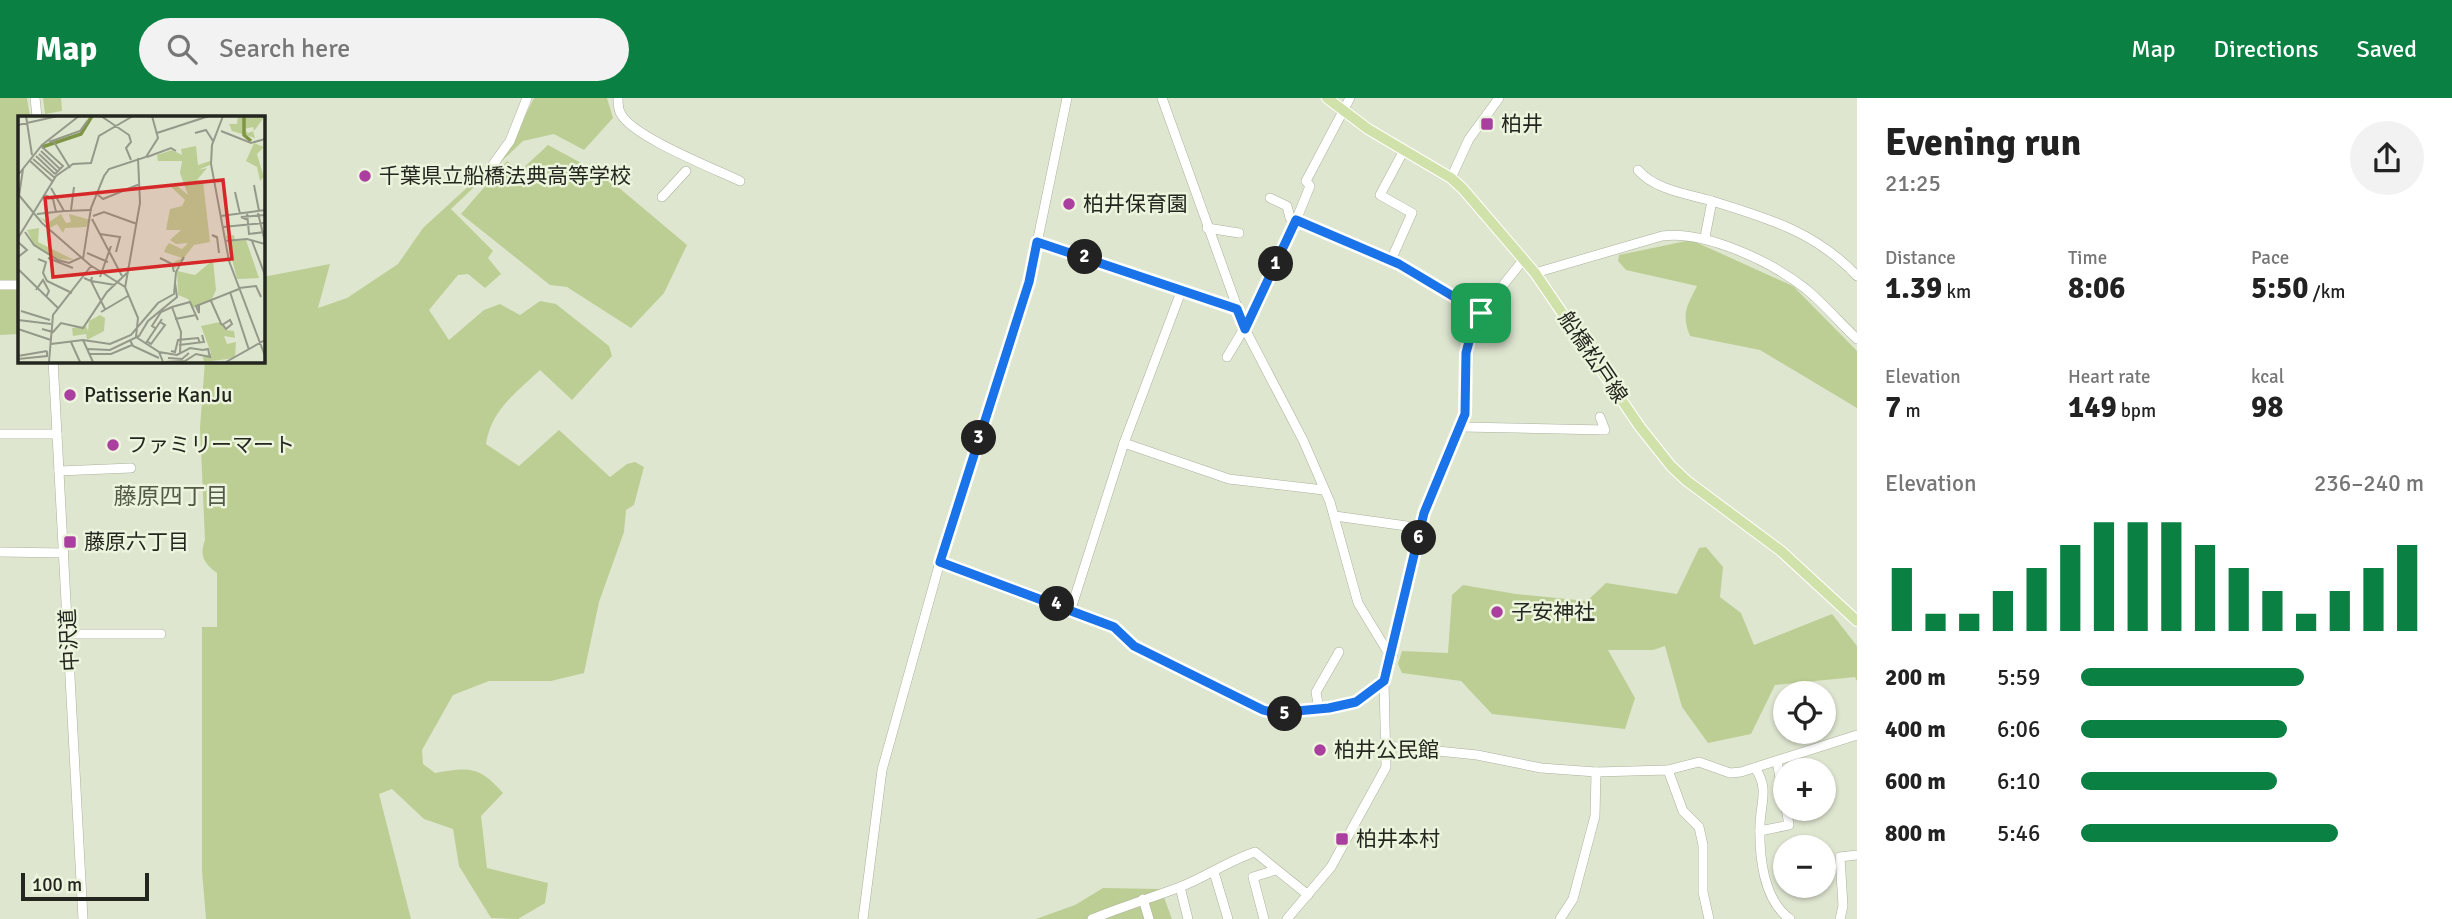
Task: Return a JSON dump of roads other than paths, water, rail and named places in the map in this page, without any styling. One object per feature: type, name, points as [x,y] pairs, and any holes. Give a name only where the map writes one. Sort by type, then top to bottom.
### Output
[{"type":"main road","name":"船橋松戸線","points":[[1327,98],[1403,152],[1451,178],[1535,273],[1640,427],[1671,466],[1781,551],[1857,621]]},
{"type":"street","points":[[35,98],[37,116]]},
{"type":"street","points":[[492,166],[510,141],[527,98]]},
{"type":"street","points":[[618,98],[620,113],[628,122],[674,151],[740,181]]},
{"type":"street","points":[[863,919],[882,770],[940,562],[1029,282],[1067,98]]},
{"type":"street","points":[[1162,98],[1245,329],[1335,516],[1358,603],[1386,649],[1393,654]]},
{"type":"street","points":[[1227,356],[1245,329],[1296,220],[1310,186],[1306,181],[1350,98]]},
{"type":"street","points":[[1451,178],[1468,139],[1499,98]]},
{"type":"street","points":[[1391,260],[1412,213],[1380,195],[1403,152]]},
{"type":"street","points":[[1638,170],[1665,187],[1802,233],[1826,246],[1857,276]]},
{"type":"street","points":[[662,197],[686,172]]},
{"type":"street","points":[[1270,198],[1287,206],[1290,218],[1391,260],[1442,287],[1481,313]]},
{"type":"street","points":[[1705,237],[1712,201]]},
{"type":"street","points":[[1207,228],[1239,233]]},
{"type":"street","points":[[1535,273],[1662,236],[1678,234],[1705,237],[1788,276],[1807,290],[1853,335],[1857,323]]},
{"type":"street","points":[[1037,242],[1237,309]]},
{"type":"street","points":[[1287,919],[1331,867],[1382,776],[1388,746],[1384,681],[1393,654],[1431,493],[1462,427],[1465,414],[1466,353],[1473,326],[1523,260]]},
{"type":"street","points":[[0,285],[18,285]]},
{"type":"street","points":[[1071,609],[1124,443],[1182,289]]},
{"type":"street","name":"中沢道","points":[[53,362],[83,919]]},
{"type":"street","points":[[1462,427],[1605,430],[1600,417]]},
{"type":"street","points":[[0,434],[57,434]]},
{"type":"street","points":[[1124,443],[1229,479],[1324,490]]},
{"type":"street","points":[[59,471],[131,468]]},
{"type":"street","points":[[1335,516],[1421,528]]},
{"type":"street","points":[[0,552],[64,553]]},
{"type":"street","points":[[940,562],[1114,627],[1134,646],[1263,710],[1289,714],[1356,702],[1384,681]]},
{"type":"street","points":[[68,634],[161,634]]},
{"type":"street","points":[[1319,710],[1316,692],[1339,652]]},
{"type":"street","points":[[1786,758],[1857,735]]},
{"type":"street","points":[[1388,746],[1477,755],[1541,768],[1596,772],[1668,770],[1690,762],[1699,762],[1730,774],[1773,762]]},
{"type":"street","points":[[1755,768],[1766,790],[1760,831],[1772,900],[1790,919]]},
{"type":"street","points":[[1668,770],[1683,811],[1699,827],[1703,845],[1703,892],[1709,919]]},
{"type":"street","points":[[1560,919],[1573,899],[1595,816],[1596,772]]},
{"type":"street","points":[[1760,831],[1789,825],[1788,821]]},
{"type":"street","points":[[1091,919],[1180,887],[1214,872],[1234,859],[1255,852],[1308,895]]},
{"type":"street","points":[[1840,919],[1843,906],[1840,857],[1857,855]]},
{"type":"street","points":[[1264,919],[1253,877],[1276,870]]},
{"type":"street","points":[[1214,872],[1228,919]]},
{"type":"street","points":[[1180,887],[1188,919]]},
{"type":"street","points":[[1143,899],[1149,919]]},
{"type":"place","name":"柏井","points":[[1487,124]]},
{"type":"place","name":"千葉県立船橋法典高等学校","points":[[365,176]]},
{"type":"place","name":"柏井保育園","points":[[1069,204]]},
{"type":"place","name":"Patisserie KanJu","points":[[70,395]]},
{"type":"place","name":"ファミリーマート","points":[[113,445]]},
{"type":"place","name":"藤原六丁目","points":[[70,542]]},
{"type":"place","name":"子安神社","points":[[1497,612]]},
{"type":"place","name":"柏井公民館","points":[[1320,750]]},
{"type":"place","name":"柏井本村","points":[[1342,839]]},
{"type":"district","name":"藤原四丁目","points":[[171,496]]}]
